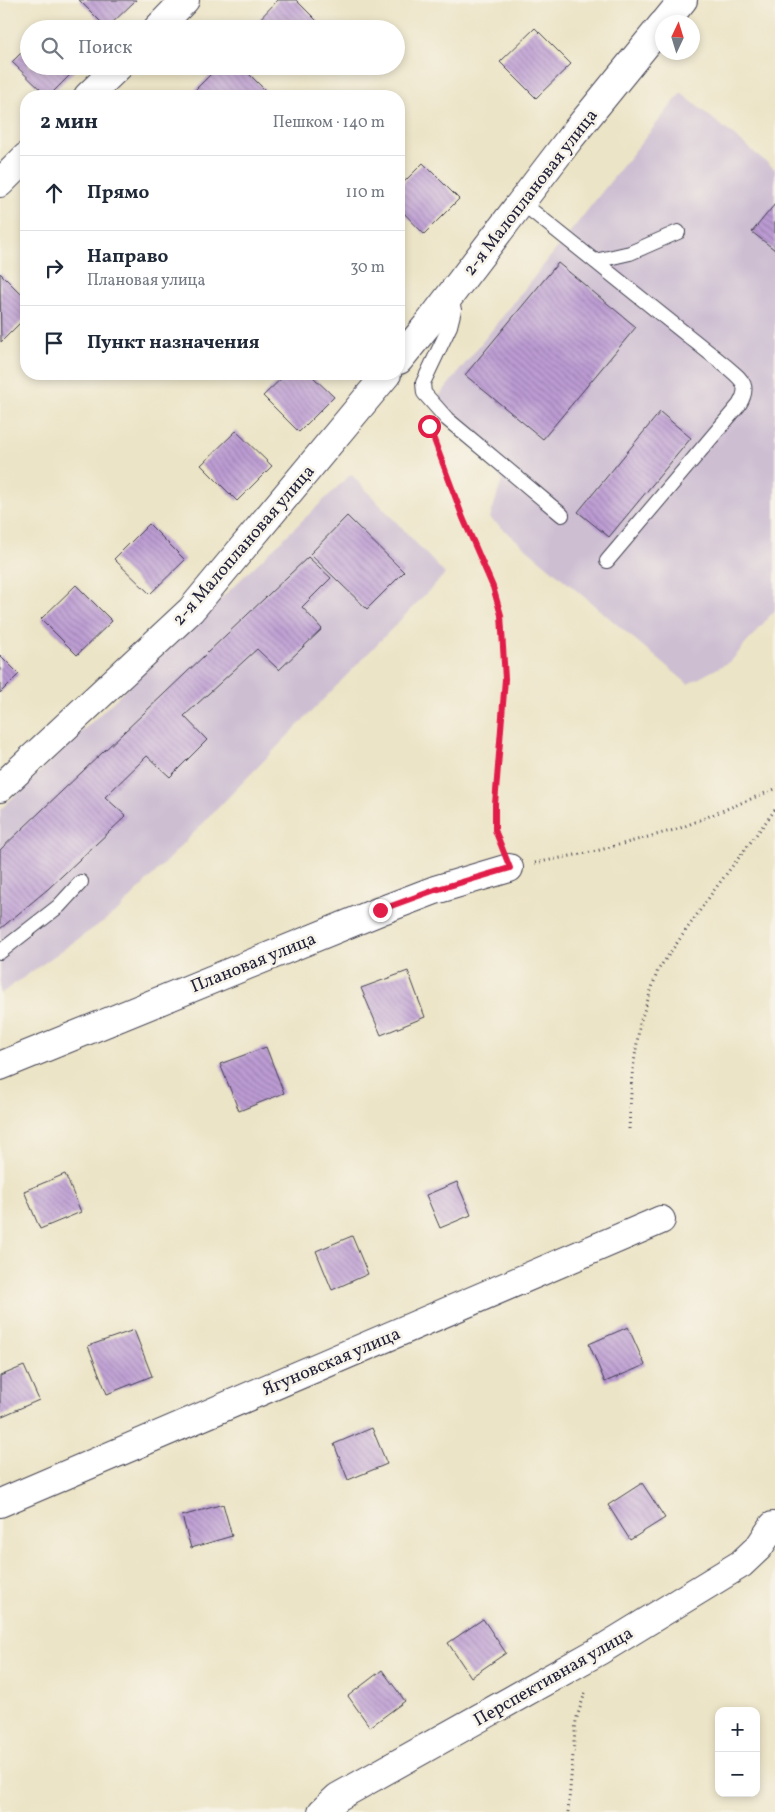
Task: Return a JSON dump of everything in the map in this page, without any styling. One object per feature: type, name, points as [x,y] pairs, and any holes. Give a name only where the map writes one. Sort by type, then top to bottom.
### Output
[{"type":"street","points":[[166,20],[185,0]]},
{"type":"street","name":"2-я Малоплановая улица","points":[[671,15],[683,0]]},
{"type":"street","name":"2-я Малоплановая улица","points":[[405,352],[571,137],[655,35]]},
{"type":"street","points":[[94,90],[110,75]]},
{"type":"street","points":[[0,183],[20,163]]},
{"type":"street","name":"2-я Малоплановая улица","points":[[0,788],[191,610],[382,380]]},
{"type":"street","name":"Плановая улица","points":[[0,1066],[380,910],[435,890],[510,868]]},
{"type":"street","name":"Ягуновская улица","points":[[0,1503],[661,1220]]},
{"type":"street","name":"Перспективная улица","points":[[322,1812],[338,1797],[599,1651],[741,1564],[760,1547],[773,1526]]},
{"type":"lane","points":[[521,202],[727,367],[744,384],[744,397],[739,405],[607,561]]},
{"type":"lane","points":[[595,261],[630,254],[678,232]]},
{"type":"lane","points":[[450,296],[454,310],[450,326],[423,383],[424,393],[446,419],[562,515]]},
{"type":"lane","points":[[0,952],[59,906],[81,882]]},
{"type":"path","points":[[424,393],[429,426],[463,518],[493,587],[501,615],[505,679],[495,804],[495,830],[510,868],[596,851],[678,829],[775,789]]},
{"type":"path","points":[[629,1129],[632,1076],[640,1024],[658,970],[715,889],[775,810]]},
{"type":"path","points":[[568,1812],[576,1720],[599,1651]]},
{"type":"shaded area","points":[[681,93],[775,169],[775,610],[731,661],[688,684],[490,518],[502,480],[436,400]]},
{"type":"shaded area","points":[[351,474],[445,574],[118,911],[0,994],[0,810]]},
{"type":"building","points":[[79,0],[136,0],[115,20],[99,20]]},
{"type":"building","points":[[278,0],[296,0],[316,20],[259,20]]},
{"type":"building","points":[[535,28],[571,64],[536,98],[500,62]]},
{"type":"building","points":[[20,54],[20,70],[12,62]]},
{"type":"building","points":[[25,75],[70,75],[55,90],[41,90]]},
{"type":"building","points":[[210,75],[250,75],[265,90],[195,90]]},
{"type":"building","points":[[423,163],[459,199],[424,234],[405,214],[405,181]]},
{"type":"building","points":[[775,204],[775,250],[752,232]]},
{"type":"building","points":[[558,263],[636,327],[543,439],[465,375]]},
{"type":"building","points":[[0,273],[20,293],[20,323],[1,342]]},
{"type":"building","points":[[280,380],[316,380],[334,397],[299,432],[263,396]]},
{"type":"building","points":[[660,412],[691,438],[609,537],[578,512]]},
{"type":"building","points":[[236,431],[272,466],[237,501],[201,465]]},
{"type":"building","points":[[347,516],[404,572],[367,609],[310,554]]},
{"type":"building","points":[[149,524],[185,560],[150,594],[114,559]]},
{"type":"building","points":[[308,557],[331,578],[302,607],[322,629],[279,670],[257,649],[184,716],[207,740],[170,777],[147,756],[105,797],[126,816],[48,889],[0,929],[0,850]]},
{"type":"building","points":[[76,585],[112,621],[77,655],[41,619]]},
{"type":"building","points":[[0,655],[19,674],[0,693]]},
{"type":"building","points":[[408,971],[425,1017],[381,1035],[361,988]]},
{"type":"building","points":[[266,1047],[284,1093],[239,1111],[220,1064]]},
{"type":"building","points":[[65,1174],[81,1212],[40,1229],[24,1191]]},
{"type":"building","points":[[457,1182],[471,1215],[440,1228],[426,1195]]},
{"type":"building","points":[[352,1236],[368,1274],[332,1290],[316,1251]]},
{"type":"building","points":[[628,1327],[645,1365],[605,1382],[589,1344]]},
{"type":"building","points":[[134,1330],[152,1376],[107,1394],[88,1346]]},
{"type":"building","points":[[24,1366],[39,1400],[0,1417],[0,1376]]},
{"type":"building","points":[[372,1428],[387,1464],[348,1480],[334,1444]]},
{"type":"building","points":[[642,1483],[665,1518],[630,1540],[608,1505]]},
{"type":"building","points":[[223,1504],[232,1536],[191,1548],[182,1516]]},
{"type":"building","points":[[483,1619],[506,1653],[471,1677],[448,1643]]},
{"type":"building","points":[[382,1670],[405,1701],[370,1727],[348,1696]]},
{"type":"route","points":[[380,910],[435,890],[510,868],[495,830],[495,804],[505,679],[501,615],[493,587],[463,518],[429,426]]}]
